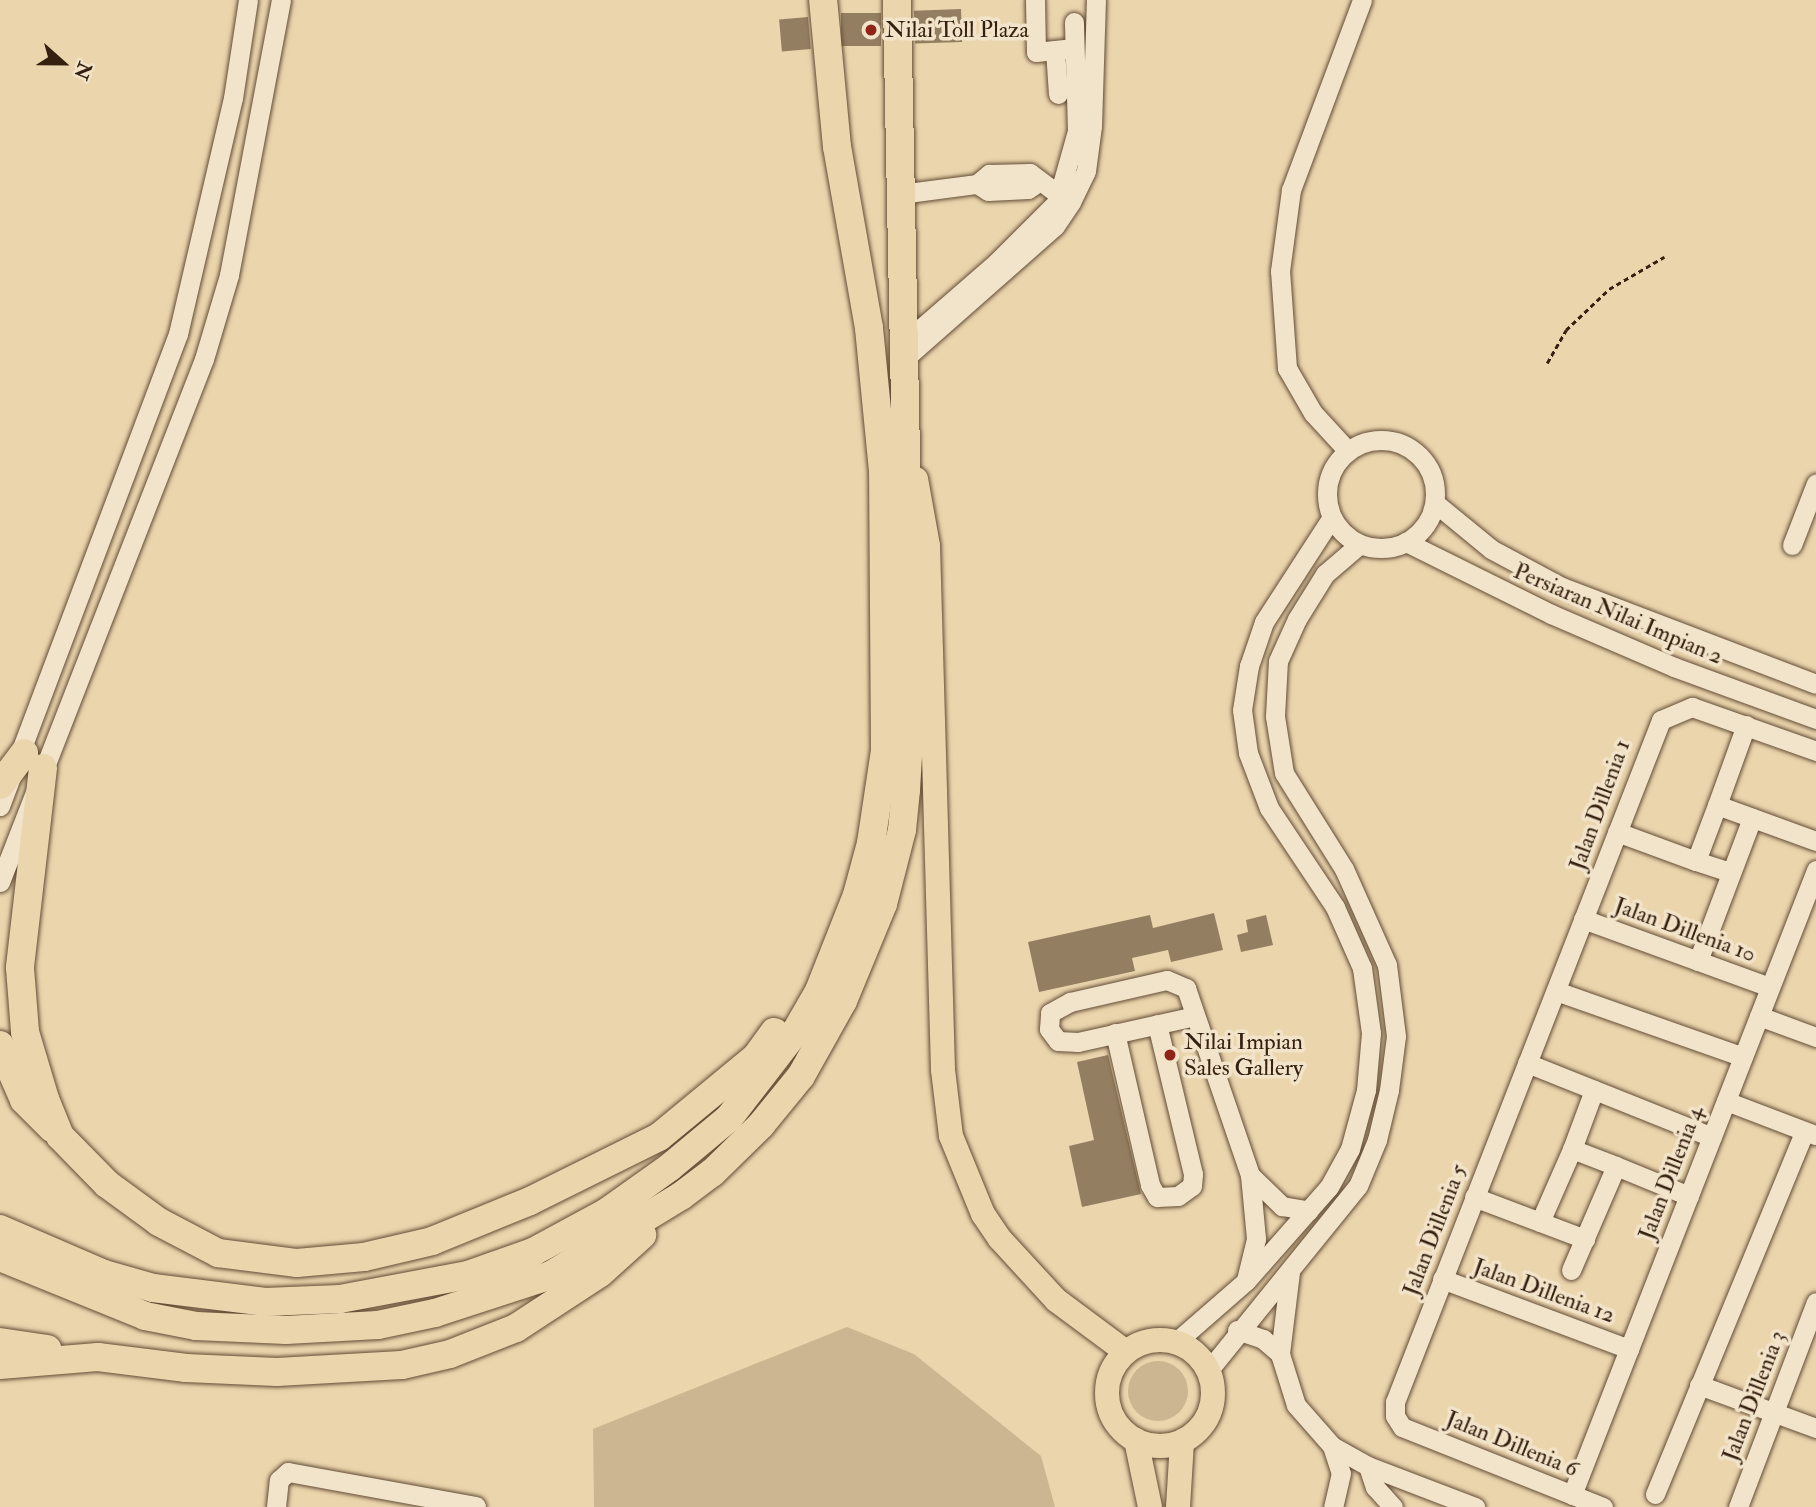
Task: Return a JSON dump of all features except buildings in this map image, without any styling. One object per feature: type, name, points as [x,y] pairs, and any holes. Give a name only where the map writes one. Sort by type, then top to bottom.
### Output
[{"type":"highway","points":[[0,1229],[104,1274],[153,1288],[265,1302],[340,1299],[468,1275],[533,1252],[607,1212],[670,1167],[729,1118],[761,1082],[819,991],[857,895],[873,830],[885,750],[883,471],[869,328],[837,147],[822,0]]},
{"type":"highway","points":[[0,1342],[186,1368],[277,1372],[402,1365],[450,1354],[516,1328],[600,1273],[681,1196],[751,1135],[801,1076],[838,1011],[883,904],[902,830],[911,705],[897,0]]},
{"type":"highway","points":[[0,785],[33,760]]},
{"type":"highway","points":[[33,760],[20,968],[25,1032],[60,1136]]},
{"type":"highway","points":[[0,1045],[24,1100],[117,1191],[159,1222],[218,1253],[297,1263],[365,1257],[432,1241],[518,1206],[659,1137],[756,1057],[790,1010],[819,991]]},
{"type":"highway","points":[[0,1257],[145,1316],[196,1326],[286,1330],[377,1325],[491,1298],[551,1275],[681,1196]]},
{"type":"highway","points":[[0,1365],[98,1357]]},
{"type":"main road","points":[[907,433],[928,546],[943,1070],[951,1136],[983,1214],[1000,1239],[1056,1300],[1126,1352]]},
{"type":"main road","points":[[1150,1340],[1176,1342],[1189,1348],[1208,1371],[1212,1387],[1209,1411],[1196,1431],[1182,1441],[1151,1445],[1136,1440],[1115,1421],[1107,1393],[1112,1371],[1126,1352],[1150,1340]]},
{"type":"main road","points":[[1136,1440],[1150,1507]]},
{"type":"main road","points":[[1178,1507],[1182,1441]]},
{"type":"street","points":[[0,882],[33,760],[178,334],[233,98],[248,0]]},
{"type":"street","points":[[0,806],[33,760],[204,359],[229,275],[281,0]]},
{"type":"street","points":[[1035,0],[1036,52],[1065,49]]},
{"type":"street","points":[[904,351],[1055,226],[1071,202],[1086,171],[1092,126],[1096,0]]},
{"type":"street","points":[[1348,451],[1314,413],[1287,368],[1280,271],[1291,190],[1362,0]]},
{"type":"street","points":[[1058,94],[1065,49],[1073,22]]},
{"type":"street","points":[[904,351],[1029,232],[1059,195],[1077,131],[1065,49]]},
{"type":"street","points":[[900,194],[977,184],[989,174],[1030,173],[1059,195]]},
{"type":"street","points":[[1378,439],[1409,447],[1431,471],[1435,503],[1429,519],[1406,542],[1391,548],[1360,544],[1332,516],[1328,481],[1348,451],[1378,439]]},
{"type":"street","points":[[1792,545],[1816,483]]},
{"type":"street","name":"Persiaran Nilai Impian 2","points":[[1435,503],[1491,549],[1562,587],[1816,684]]},
{"type":"street","points":[[1176,1342],[1246,1282],[1329,1187],[1350,1149],[1366,1090],[1371,1033],[1362,968],[1335,907],[1269,808],[1248,753],[1242,710],[1249,666],[1264,622],[1332,516]]},
{"type":"street","name":"Persiaran Nilai Impian 2","points":[[1406,542],[1551,614],[1674,667],[1816,719]]},
{"type":"street","points":[[1208,1371],[1237,1330],[1290,1272],[1358,1186],[1377,1140],[1396,1036],[1387,965],[1344,869],[1284,773],[1275,716],[1278,661],[1297,618],[1325,574],[1360,544]]},
{"type":"street","points":[[1551,614],[1562,587]]},
{"type":"street","name":"Jalan Dillenia 1","points":[[1527,1063],[1661,720],[1692,707],[1816,751]]},
{"type":"street","points":[[1696,861],[1746,725]]},
{"type":"street","points":[[1717,805],[1816,841]]},
{"type":"street","points":[[1698,961],[1752,818]]},
{"type":"street","points":[[1617,832],[1730,872]]},
{"type":"street","name":"Jalan Dillenia 4","points":[[1572,1495],[1816,870]]},
{"type":"street","name":"Jalan Dillenia 10","points":[[1583,919],[1770,987]]},
{"type":"street","points":[[1195,1016],[1115,1033],[1058,1041],[1049,1028],[1050,1013],[1070,1002],[1167,980],[1186,988],[1250,1175],[1256,1239],[1246,1282]]},
{"type":"street","points":[[1556,991],[1743,1057]]},
{"type":"street","points":[[1759,1016],[1816,1037]]},
{"type":"street","points":[[1115,1033],[1150,1185],[1157,1197],[1178,1196],[1192,1186],[1193,1174],[1157,1024]]},
{"type":"street","points":[[1527,1063],[1712,1137]]},
{"type":"street","name":"Jalan Dillenia 5","points":[[1399,1422],[1395,1402],[1527,1063]]},
{"type":"street","points":[[1541,1222],[1594,1090]]},
{"type":"street","points":[[1655,1494],[1699,1385],[1810,1134],[1726,1101]]},
{"type":"street","points":[[1572,1149],[1689,1196]]},
{"type":"street","points":[[1572,1270],[1616,1166]]},
{"type":"street","points":[[1250,1175],[1282,1206],[1309,1210]]},
{"type":"street","points":[[1474,1197],[1585,1239]]},
{"type":"street","points":[[1290,1272],[1280,1354],[1296,1405],[1332,1446],[1368,1466],[1475,1507]]},
{"type":"street","name":"Jalan Dillenia 12","points":[[1442,1279],[1629,1349]]},
{"type":"street","name":"Jalan Dillenia 3","points":[[1738,1507],[1816,1302]]},
{"type":"street","points":[[1237,1330],[1262,1339],[1280,1354]]},
{"type":"street","points":[[1699,1385],[1816,1428]]},
{"type":"street","name":"Jalan Dillenia 6","points":[[1399,1422],[1603,1507]]},
{"type":"street","points":[[1332,1446],[1340,1473],[1336,1498]]},
{"type":"street","points":[[1368,1466],[1375,1487],[1393,1507]]},
{"type":"street","points":[[276,1507],[279,1480],[288,1472],[475,1506]]},
{"type":"street","points":[[1336,1498],[1359,1483],[1375,1487]]},
{"type":"path","points":[[1547,363],[1566,330],[1609,289],[1664,257]]},
{"type":"shaded area","points":[[847,1327],[914,1354],[1041,1456],[1055,1507],[594,1507],[593,1429]]},
{"type":"shaded area","points":[[1158,1361],[1179,1370],[1188,1391],[1179,1412],[1158,1421],[1137,1412],[1128,1391],[1137,1370]]},
{"type":"place","name":"Nilai Toll Plaza","points":[[871,30]]},
{"type":"place","name":"Nilai Impian Sales Gallery","points":[[1170,1055]]}]
